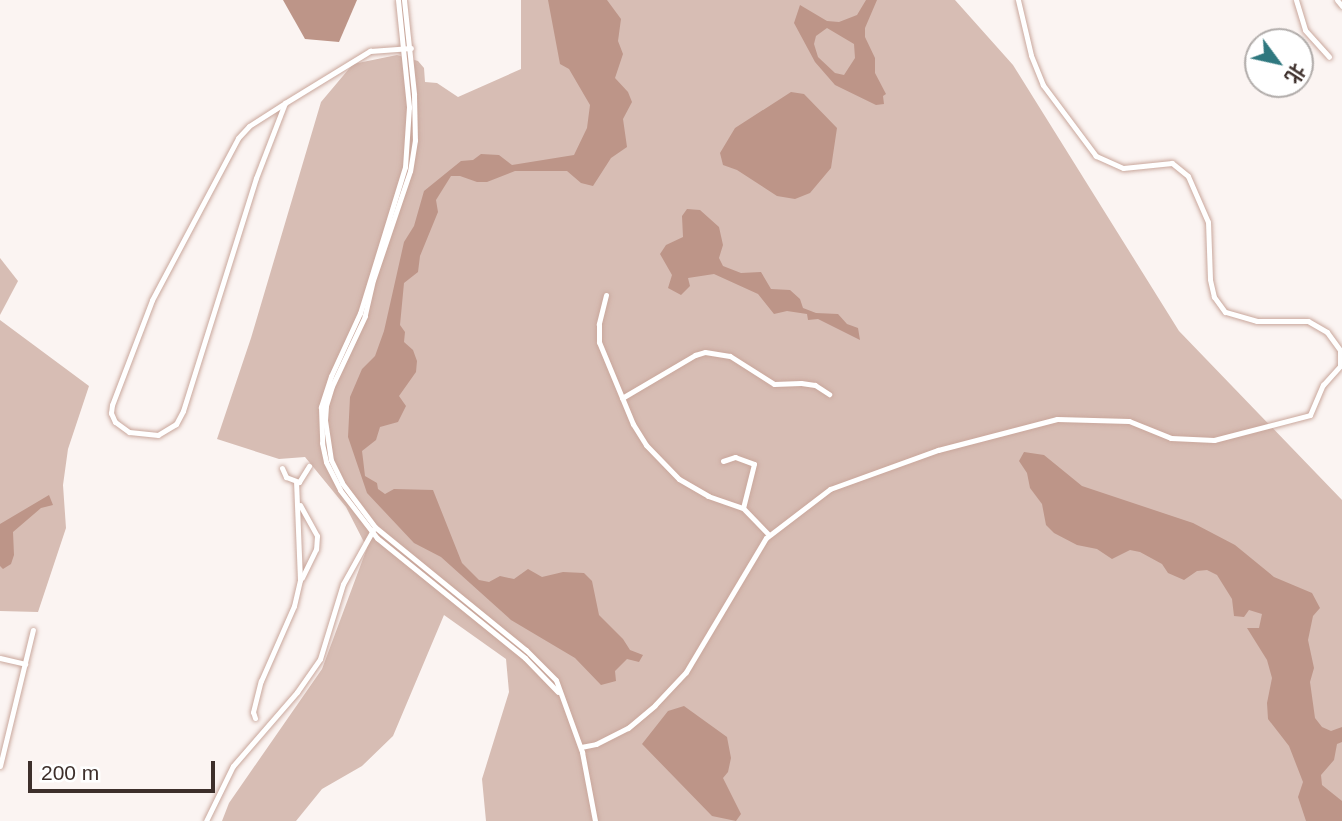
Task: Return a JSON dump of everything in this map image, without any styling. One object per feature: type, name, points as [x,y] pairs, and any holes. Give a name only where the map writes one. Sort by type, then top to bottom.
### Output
[{"type":"street","points":[[398,0],[408,48]]},
{"type":"street","points":[[404,0],[415,140],[410,171],[373,280],[365,316],[332,386],[324,420],[335,472],[373,530],[526,650],[556,680],[581,747],[595,821]]},
{"type":"street","points":[[581,747],[596,744],[628,728],[686,672],[769,535],[830,489],[937,450],[1027,424],[1057,419],[1103,418],[1129,421],[1171,438],[1214,440],[1310,415],[1323,385],[1340,366],[1340,350],[1327,332],[1308,321],[1239,319],[1225,312],[1214,297],[1210,279],[1208,222],[1188,176],[1172,163],[1123,168],[1096,156],[1043,85],[1031,55],[1018,0]]},
{"type":"street","points":[[1296,0],[1305,30],[1329,57]]},
{"type":"street","points":[[1337,0],[1342,6]]},
{"type":"street","points":[[285,103],[256,178],[179,419],[158,435],[129,432],[115,422],[111,413],[112,405],[152,300],[238,138],[285,103],[370,51],[408,48]]},
{"type":"street","points":[[606,295],[599,324],[599,342],[633,424],[660,463],[690,487],[743,508],[769,535]]},
{"type":"street","points":[[622,398],[695,355],[705,352],[730,356],[774,384],[815,385],[829,394]]},
{"type":"street","points":[[723,461],[735,457],[754,464],[743,508]]},
{"type":"street","points":[[296,482],[304,477],[309,466]]},
{"type":"street","points":[[282,468],[286,477],[296,482]]},
{"type":"street","points":[[255,718],[253,712],[261,681],[294,606],[300,580],[299,503],[296,482]]},
{"type":"street","points":[[299,503],[317,536],[310,566],[300,580]]},
{"type":"street","points":[[206,821],[233,766],[297,692],[320,659],[343,584],[373,530]]},
{"type":"street","points":[[0,766],[33,630]]},
{"type":"street","points":[[0,658],[25,664]]},
{"type":"shaded area","points":[[283,0],[357,0],[339,42],[305,39]]},
{"type":"shaded area","points":[[521,0],[955,0],[1013,65],[1179,331],[1342,500],[1342,821],[486,821],[482,779],[509,692],[506,659],[444,615],[393,736],[362,766],[322,789],[296,821],[222,821],[229,803],[322,669],[367,548],[346,507],[305,457],[279,459],[217,439],[251,338],[321,102],[353,64],[397,55],[418,61],[424,68],[425,82],[437,83],[458,97],[521,69]]},
{"type":"shaded area","points":[[548,0],[607,0],[621,19],[618,41],[623,54],[615,78],[628,92],[632,102],[623,119],[627,147],[611,158],[593,186],[581,183],[567,171],[515,171],[487,182],[451,176],[436,200],[438,212],[420,256],[418,272],[404,283],[400,325],[405,332],[404,342],[413,350],[417,361],[416,372],[399,396],[406,406],[398,422],[380,427],[376,440],[362,451],[365,476],[377,483],[378,489],[385,494],[394,489],[433,490],[462,563],[479,580],[489,582],[500,576],[514,579],[528,569],[542,577],[563,572],[584,573],[592,581],[599,615],[630,650],[643,655],[639,662],[627,659],[615,671],[616,681],[601,685],[575,658],[511,620],[441,557],[414,543],[367,493],[348,437],[350,397],[362,369],[375,356],[384,331],[404,242],[414,226],[424,191],[461,161],[473,160],[481,154],[499,155],[512,165],[574,155],[587,128],[590,105],[569,69],[560,64]]},
{"type":"shaded area","points":[[866,0],[877,0],[865,28],[865,37],[875,58],[875,73],[886,94],[883,96],[884,104],[876,105],[835,85],[815,62],[794,23],[800,5],[827,21],[839,22],[857,15]],"holes":[[[827,28],[854,44],[855,58],[844,75],[835,73],[818,57],[814,44],[816,36]]]},
{"type":"shaded area","points":[[791,92],[804,94],[837,128],[831,168],[810,193],[795,199],[777,196],[737,170],[723,165],[720,153],[735,128]]},
{"type":"shaded area","points":[[687,209],[700,210],[719,227],[723,245],[719,258],[723,266],[741,273],[761,272],[771,289],[790,290],[800,299],[803,308],[816,313],[838,314],[847,324],[858,328],[860,340],[818,319],[808,320],[807,314],[787,311],[774,314],[758,294],[714,274],[688,278],[690,286],[681,295],[668,288],[672,275],[660,254],[666,245],[683,237],[682,216]]},
{"type":"shaded area","points":[[0,258],[18,281],[0,315]]},
{"type":"shaded area","points":[[0,320],[89,386],[68,449],[63,485],[66,528],[38,612],[0,611]]},
{"type":"shaded area","points":[[1024,452],[1044,455],[1082,486],[1193,523],[1235,545],[1274,577],[1312,593],[1320,608],[1313,616],[1308,640],[1314,668],[1310,682],[1315,718],[1322,727],[1331,731],[1342,727],[1342,742],[1337,744],[1334,760],[1321,775],[1322,785],[1342,801],[1342,821],[1306,821],[1298,797],[1303,782],[1289,746],[1268,719],[1267,703],[1272,678],[1267,660],[1247,628],[1259,628],[1262,614],[1249,610],[1244,617],[1234,616],[1232,599],[1217,575],[1207,570],[1197,571],[1184,580],[1168,573],[1162,564],[1140,552],[1130,550],[1112,559],[1097,549],[1077,545],[1054,533],[1046,525],[1042,504],[1030,488],[1027,473],[1019,461]]},
{"type":"shaded area","points":[[49,495],[53,505],[41,508],[13,532],[14,555],[11,564],[3,569],[0,566],[0,524]]},
{"type":"shaded area","points":[[684,706],[727,737],[731,758],[728,772],[723,778],[741,814],[736,821],[712,816],[642,744],[668,711]]}]
